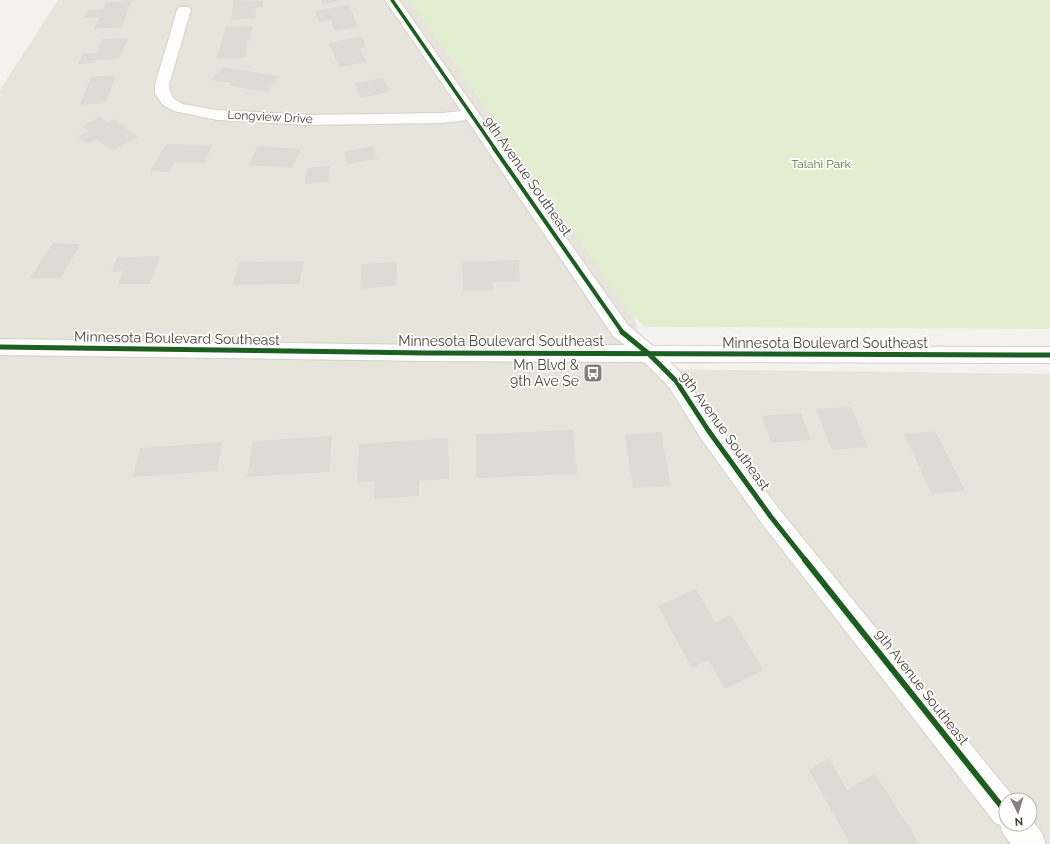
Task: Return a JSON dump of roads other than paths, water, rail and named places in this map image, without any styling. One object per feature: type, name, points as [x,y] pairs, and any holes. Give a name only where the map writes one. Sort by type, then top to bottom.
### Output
[{"type":"street","name":"9th Avenue Southeast","points":[[392,0],[620,330],[649,354],[676,381],[708,430],[771,517],[998,802]]},
{"type":"street","name":"Longview Drive","points":[[184,10],[162,85],[163,94],[168,102],[179,108],[217,115],[294,119],[442,118],[470,115]]},
{"type":"street","name":"Minnesota Boulevard Southeast","points":[[0,347],[649,354],[1050,355]]},
{"type":"street","points":[[1021,832],[1031,844]]},
{"type":"place","name":"Mn Blvd & 9th Ave Se","points":[[593,373]]},
{"type":"park label","name":"Talahi Park","points":[[821,164]]}]
